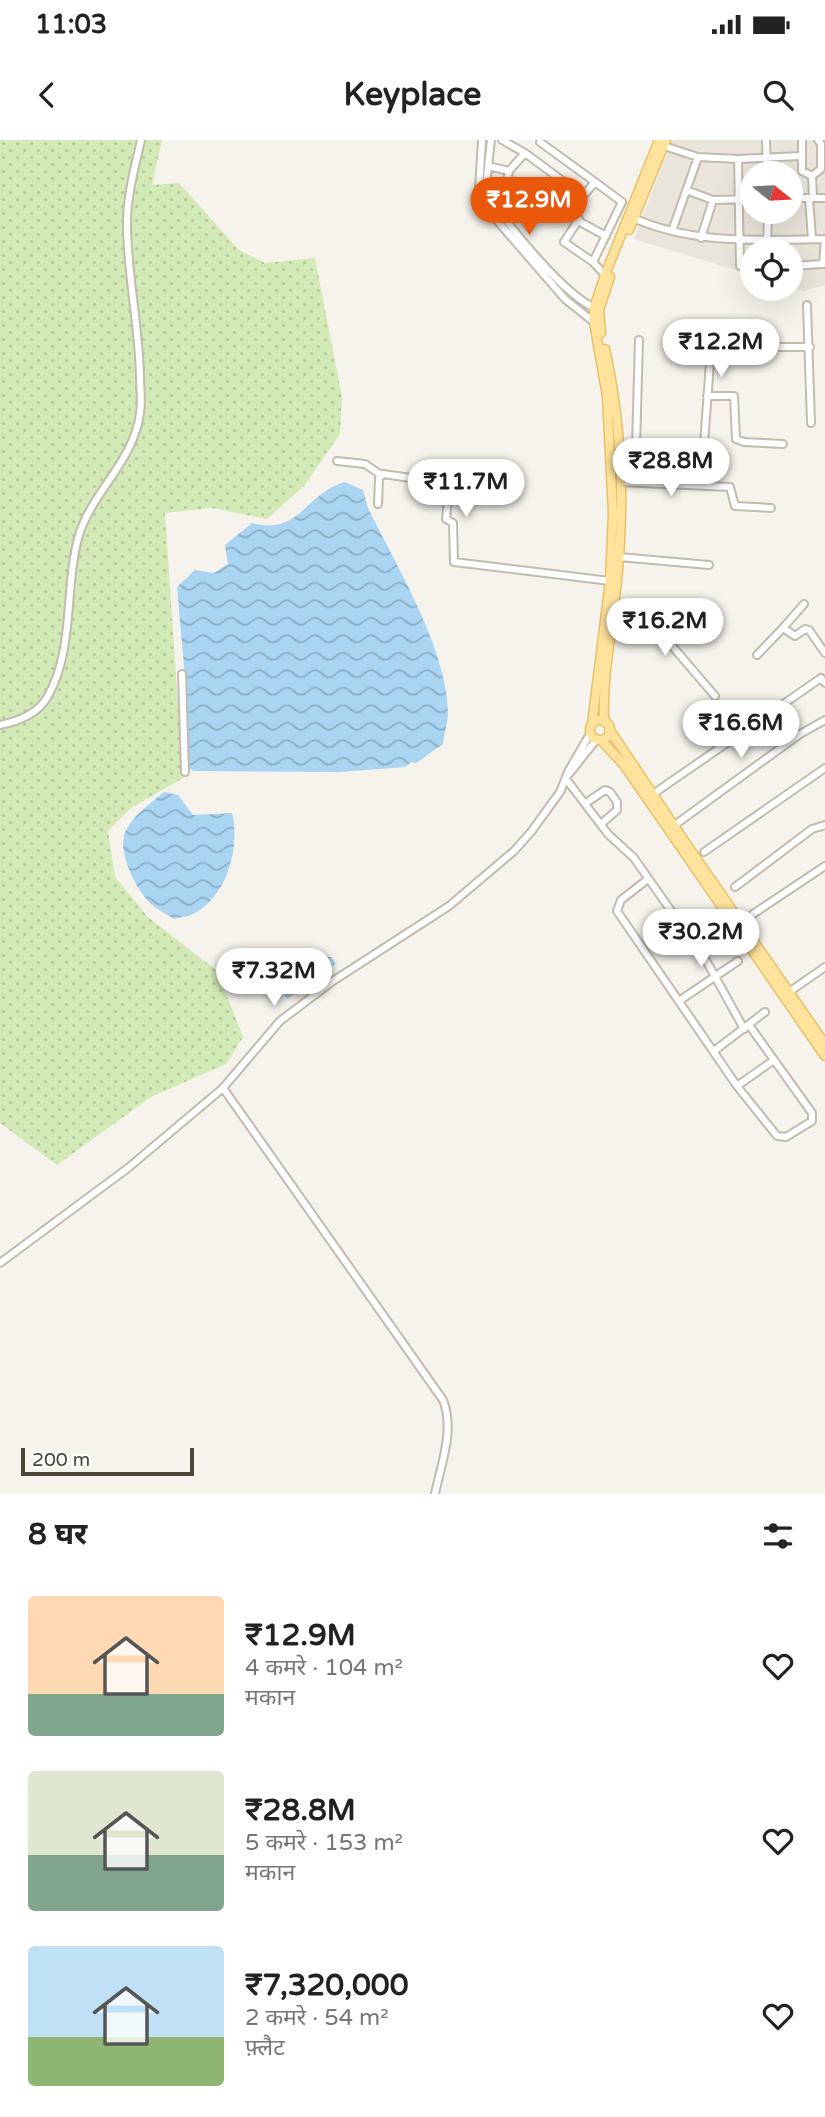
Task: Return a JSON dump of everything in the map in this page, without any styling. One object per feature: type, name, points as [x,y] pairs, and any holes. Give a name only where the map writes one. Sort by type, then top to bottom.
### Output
[{"type":"main road","points":[[595,735],[610,580],[613,513],[607,396],[597,309],[605,275],[662,142]]},
{"type":"main road","points":[[597,309],[631,217]]},
{"type":"main road","points":[[595,735],[606,738],[603,688],[619,557],[620,482],[614,402],[597,324]]},
{"type":"main road","points":[[825,1044],[789,992],[671,828],[618,756],[595,735],[595,721],[607,725],[653,794],[671,828],[825,1056]]},
{"type":"street","points":[[0,725],[23,719],[34,712],[48,696],[59,666],[79,534],[136,433],[141,410],[139,359],[127,225],[130,193],[141,140]]},
{"type":"street","points":[[482,140],[479,189],[481,202],[565,299],[597,324]]},
{"type":"street","points":[[491,140],[488,166],[488,191],[491,200],[566,288],[582,302],[597,309]]},
{"type":"street","points":[[502,140],[525,153],[583,196]]},
{"type":"street","points":[[766,140],[766,161]]},
{"type":"street","points":[[802,140],[802,171],[812,176]]},
{"type":"street","points":[[812,176],[820,171],[823,154],[818,140]]},
{"type":"street","points":[[540,142],[622,202],[593,262]]},
{"type":"street","points":[[662,142],[698,157],[738,159],[801,156]]},
{"type":"street","points":[[525,153],[509,171],[505,185],[515,206],[528,217]]},
{"type":"street","points":[[672,230],[698,157]]},
{"type":"street","points":[[738,159],[740,266]]},
{"type":"street","points":[[488,166],[509,171]]},
{"type":"street","points":[[812,176],[812,239]]},
{"type":"street","points":[[595,182],[571,213],[571,217],[606,236]]},
{"type":"street","points":[[686,190],[713,200],[739,199]]},
{"type":"street","points":[[803,198],[825,198]]},
{"type":"street","points":[[701,238],[713,200]]},
{"type":"street","points":[[504,218],[515,206]]},
{"type":"street","points":[[631,217],[701,238],[739,240]]},
{"type":"street","points":[[579,219],[564,242],[593,262],[605,275]]},
{"type":"street","points":[[803,239],[825,239],[823,264],[803,266]]},
{"type":"street","points":[[807,305],[811,424]]},
{"type":"street","points":[[635,482],[639,340]]},
{"type":"street","points":[[701,485],[709,354],[715,347],[810,347]]},
{"type":"street","points":[[707,396],[734,396],[736,439],[744,442],[783,444]]},
{"type":"street","points":[[337,461],[366,464],[381,475],[402,475],[448,486],[446,519],[453,523],[454,562],[610,580]]},
{"type":"street","points":[[378,504],[381,475]]},
{"type":"street","points":[[620,482],[730,487],[734,505],[738,508],[771,508]]},
{"type":"street","points":[[619,557],[709,565]]},
{"type":"street","points":[[757,655],[804,604]]},
{"type":"street","points":[[612,623],[657,633],[667,640],[715,696]]},
{"type":"street","points":[[783,628],[793,636],[805,629],[812,631],[825,653]]},
{"type":"street","points":[[653,794],[823,681],[825,671]]},
{"type":"street","points":[[182,674],[186,772]]},
{"type":"street","points":[[671,828],[800,734],[825,720]]},
{"type":"street","points":[[0,1263],[128,1168],[223,1088],[280,1021],[332,981],[449,906],[514,851],[531,832],[595,735]]},
{"type":"street","points":[[704,852],[825,768]]},
{"type":"street","points":[[567,777],[601,824],[634,858],[707,962],[747,1027],[812,1113],[812,1121],[786,1137],[777,1136],[737,1086],[617,911],[621,900],[648,879]]},
{"type":"street","points":[[586,803],[605,790],[610,792],[617,802],[617,810],[601,824]]},
{"type":"street","points":[[735,887],[812,829],[825,825]]},
{"type":"street","points":[[753,914],[825,866]]},
{"type":"street","points":[[679,1001],[738,961]]},
{"type":"street","points":[[789,992],[825,967]]},
{"type":"street","points":[[713,1051],[765,1012]]},
{"type":"street","points":[[737,1086],[774,1060]]},
{"type":"street","points":[[223,1088],[443,1400],[449,1415],[449,1427],[435,1494]]},
{"type":"shaded area","points":[[672,140],[825,140],[825,285],[803,291],[803,238],[740,238],[740,271],[634,239]]},
{"type":"green space","points":[[0,140],[162,140],[152,185],[179,183],[239,250],[265,263],[315,258],[342,397],[340,434],[304,486],[267,519],[212,508],[165,513],[183,778],[131,808],[108,831],[115,877],[148,917],[217,971],[243,1037],[226,1064],[151,1097],[57,1165],[0,1123]]},
{"type":"water","points":[[345,482],[363,490],[368,508],[430,635],[445,687],[448,712],[443,744],[416,763],[411,762],[405,767],[339,772],[194,771],[188,767],[185,678],[177,587],[195,570],[214,573],[228,564],[225,545],[252,523],[281,524],[302,512],[331,487]]},
{"type":"water","points":[[164,792],[178,795],[193,815],[232,813],[234,827],[232,856],[222,885],[203,908],[191,915],[174,919],[151,904],[140,891],[130,873],[123,844],[131,823]]},
{"type":"water","points":[[314,956],[331,957],[336,964],[287,999],[284,993],[292,977]]}]
